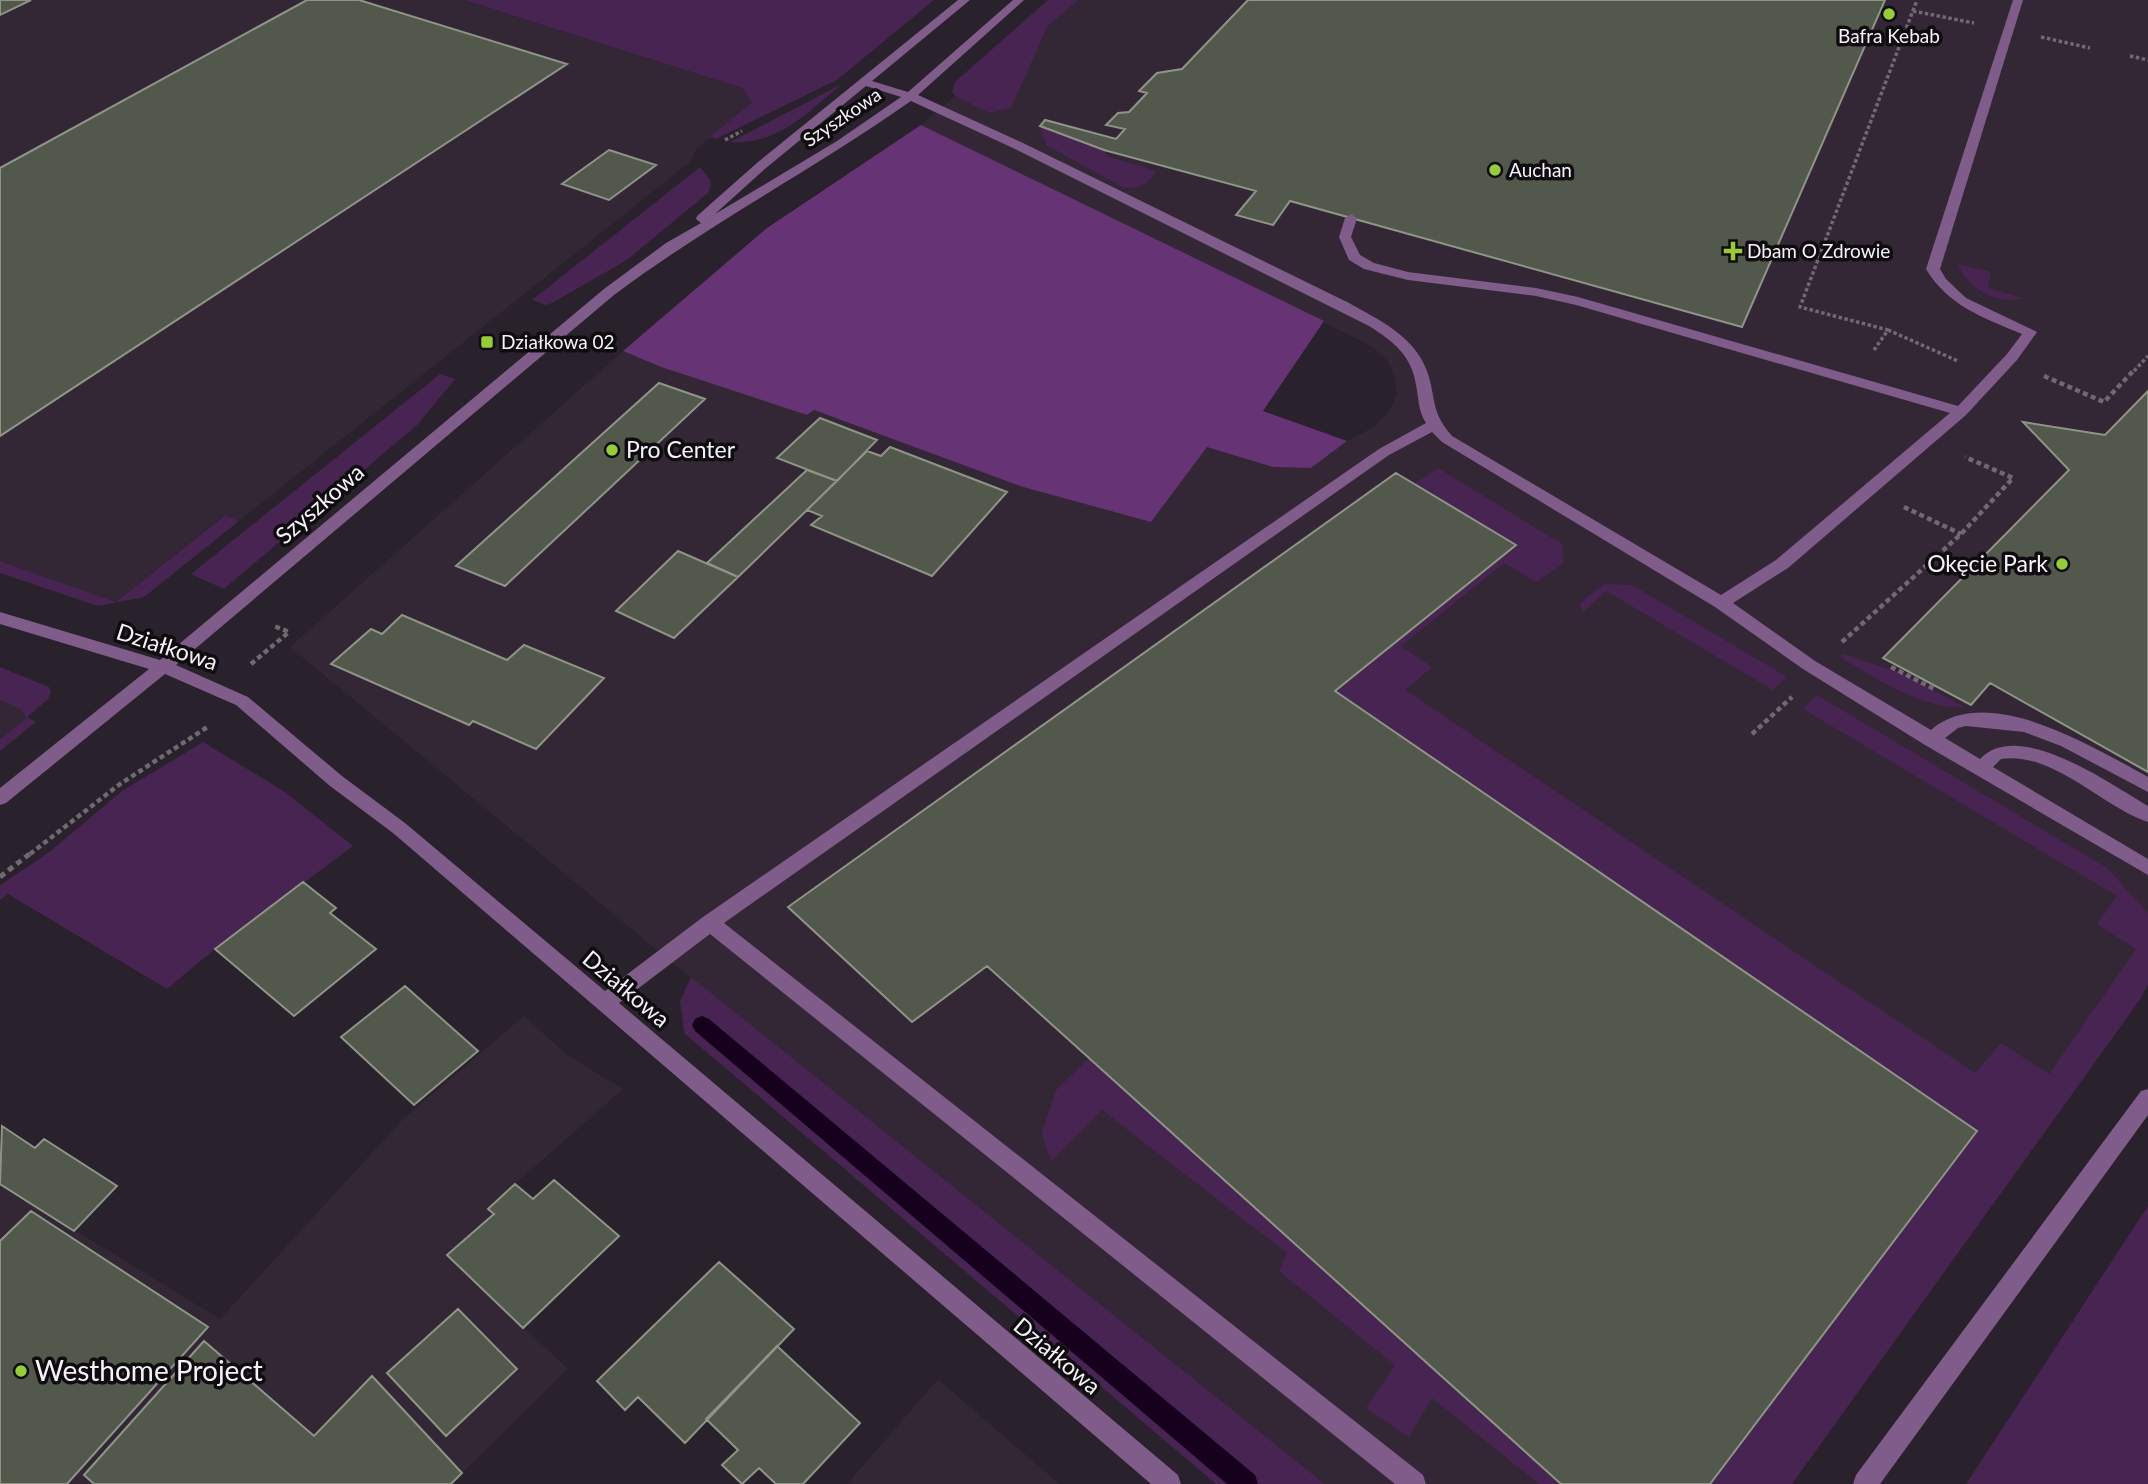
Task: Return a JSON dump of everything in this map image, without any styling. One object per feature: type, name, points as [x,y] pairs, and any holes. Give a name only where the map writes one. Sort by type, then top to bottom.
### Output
[{"type":"street","name":"Szyszkowa","points":[[0,798],[163,667],[541,347],[671,246],[762,164],[867,83],[965,0]]},
{"type":"street","name":"Szyszkowa","points":[[671,246],[841,144],[910,96],[1019,0]]},
{"type":"street","points":[[1721,603],[1782,564],[1961,412],[2012,357],[2030,332],[1951,292],[1937,279],[1933,269],[2018,0]]},
{"type":"street","points":[[867,83],[910,96],[1242,256],[1386,330],[1409,351],[1418,365],[1424,409],[1433,425],[1447,439],[1721,603],[1809,665],[1931,740],[2148,868]]},
{"type":"street","points":[[1351,218],[1345,237],[1354,257],[1386,272],[1536,292],[1578,302],[1855,379],[1961,412]]},
{"type":"street","points":[[604,1003],[710,923],[1384,452],[1433,425]]},
{"type":"street","name":"Działkowa","points":[[0,618],[92,648],[163,667],[242,701],[336,781],[399,828],[1169,1484]]},
{"type":"street","points":[[1931,740],[1954,722],[1961,720],[1998,720],[2026,725],[2057,736],[2148,785]]},
{"type":"street","points":[[1981,768],[1999,752],[2019,752],[2049,760],[2148,815]]},
{"type":"street","points":[[710,923],[1414,1484]]},
{"type":"street","points":[[1865,1484],[2148,1098]]},
{"type":"path","points":[[1917,0],[1800,307],[1888,330],[1961,362]]},
{"type":"path","points":[[1913,11],[1976,24]]},
{"type":"path","points":[[2040,37],[2090,48]]},
{"type":"path","points":[[2130,57],[2148,60]]},
{"type":"path","points":[[1869,356],[1888,330]]},
{"type":"path","points":[[2035,384],[2044,376],[2104,402],[2148,356]]},
{"type":"path","points":[[1842,643],[1961,534],[2012,478],[1959,454],[1969,446]]},
{"type":"path","points":[[1902,506],[1961,534]]},
{"type":"path","points":[[219,689],[289,632],[274,626]]},
{"type":"path","points":[[1829,643],[1842,643],[1850,647]]},
{"type":"path","points":[[1888,665],[1943,694]]},
{"type":"path","points":[[1752,734],[1789,700]]},
{"type":"path","points":[[0,877],[120,784],[242,701]]},
{"type":"shaded area","points":[[0,0],[463,0],[742,88],[752,102],[696,149],[690,162],[239,521],[224,515],[116,602],[0,561]]},
{"type":"shaded area","points":[[464,0],[934,0],[837,80],[716,139],[710,137],[752,102],[742,88]]},
{"type":"shaded area","points":[[1048,0],[2148,0],[2148,985],[1792,1484],[1325,1484],[664,956],[290,647],[623,351],[661,367],[807,415],[814,410],[1023,487],[1151,522],[1207,447],[1273,467],[1311,468],[1347,441],[1372,428],[1388,413],[1397,394],[1388,361],[1373,347],[921,125],[955,96],[952,86],[956,81]]},
{"type":"shaded area","points":[[1048,0],[1078,0],[1047,27],[1011,108],[990,113],[955,96],[952,92],[956,81]]},
{"type":"shaded area","points":[[842,84],[804,116],[777,133],[747,142],[730,142]]},
{"type":"shaded area","points":[[921,125],[1324,321],[1263,411],[1347,441],[1311,468],[1273,467],[1207,447],[1151,522],[1023,487],[814,410],[807,415],[661,367],[623,351],[767,228]]},
{"type":"shaded area","points":[[1040,126],[1104,150],[1107,156],[1157,171],[1142,185],[1134,188],[1122,187],[1046,145]]},
{"type":"shaded area","points":[[700,167],[711,181],[709,192],[627,260],[552,303],[546,305],[532,300]]},
{"type":"shaded area","points":[[1958,264],[1991,272],[1988,288],[2023,298],[2003,299],[1984,293],[1968,281]]},
{"type":"shaded area","points":[[440,374],[455,379],[417,425],[224,589],[191,574]]},
{"type":"shaded area","points":[[1438,468],[1562,544],[1564,563],[1536,582],[1504,563],[1401,646],[1432,667],[1405,690],[1975,1073],[2001,1043],[2049,1074],[2136,949],[2097,924],[2117,896],[1803,709],[1817,695],[2107,868],[2148,913],[2148,985],[2139,1001],[1792,1484],[1710,1484],[1335,691],[1515,545],[1414,484]]},
{"type":"shaded area","points":[[225,515],[239,521],[144,597],[98,606],[0,573],[0,561],[116,602]]},
{"type":"shaded area","points":[[1604,584],[1632,585],[1787,677],[1773,690],[1606,591],[1583,612],[1579,604]]},
{"type":"shaded area","points":[[1844,654],[1903,674],[1965,707],[1915,698],[1840,657]]},
{"type":"shaded area","points":[[0,667],[49,687],[51,692],[48,699],[0,739]]},
{"type":"shaded area","points":[[0,667],[49,687],[51,692],[48,699],[27,717],[36,722],[0,751],[0,739],[26,718],[22,710],[0,700]]},
{"type":"shaded area","points":[[203,742],[285,792],[353,846],[215,949],[167,989],[8,894],[0,900],[0,885],[48,853],[122,791]]},
{"type":"shaded area","points":[[691,977],[1325,1484],[1216,1484],[684,1033],[680,1001]]},
{"type":"shaded area","points":[[524,1016],[566,1054],[623,1089],[515,1184],[489,1209],[494,1214],[447,1255],[568,1369],[451,1484],[0,1484],[0,1184],[220,1319],[403,1119]]},
{"type":"shaded area","points":[[1089,1058],[1561,1484],[1539,1484],[1432,1398],[1409,1437],[1366,1408],[1395,1365],[1279,1271],[1287,1253],[1102,1110],[1051,1162],[1042,1133],[1056,1090]]},
{"type":"shaded area","points":[[2148,1206],[2148,1484],[1966,1484]]},
{"type":"shaded area","points":[[938,1379],[1036,1464],[1060,1484],[847,1484]]},
{"type":"building","points":[[0,0],[31,0],[0,15]]},
{"type":"building","points":[[307,0],[359,0],[567,64],[0,436],[0,168]]},
{"type":"building","name":"Auchan","points":[[1248,0],[1885,0],[1742,327],[1290,201],[1273,225],[1236,215],[1256,191],[1104,150],[1040,126],[1045,120],[1116,139],[1125,129],[1106,125],[1118,113],[1129,112],[1147,93],[1139,91],[1157,73],[1182,69]]},
{"type":"building","points":[[609,150],[656,165],[609,200],[562,184]]},
{"type":"building","points":[[659,383],[705,399],[505,586],[456,566]]},
{"type":"building","name":"Okęcie Park","points":[[2148,391],[2148,772],[1990,683],[1971,705],[1883,658],[2069,470],[2023,422],[2105,435]]},
{"type":"building","points":[[820,418],[877,440],[837,481],[777,458]]},
{"type":"building","points":[[890,447],[1007,492],[932,576],[811,525],[822,516],[807,510],[867,451],[881,456]]},
{"type":"building","points":[[807,470],[837,481],[738,577],[707,563]]},
{"type":"building","points":[[1396,473],[1516,545],[1335,691],[1977,1131],[1710,1484],[1561,1484],[987,966],[912,1022],[788,907]]},
{"type":"building","points":[[678,551],[738,577],[674,638],[616,611]]},
{"type":"building","points":[[402,615],[507,660],[524,645],[604,678],[536,749],[473,721],[469,725],[331,664],[371,629],[382,634]]},
{"type":"building","points":[[303,882],[336,908],[330,913],[376,949],[294,1016],[215,949]]},
{"type":"building","points":[[405,986],[478,1051],[414,1105],[341,1037]]},
{"type":"building","points":[[2,1126],[35,1148],[44,1139],[117,1186],[74,1231],[0,1184]]},
{"type":"building","points":[[554,1180],[619,1236],[523,1328],[447,1255],[494,1214],[488,1209],[515,1184],[533,1199]]},
{"type":"building","points":[[31,1211],[208,1327],[67,1484],[0,1484],[0,1241]]},
{"type":"building","points":[[719,1262],[794,1329],[685,1443],[638,1397],[625,1410],[597,1381]]},
{"type":"building","points":[[458,1309],[517,1369],[446,1436],[387,1373]]},
{"type":"building","points":[[204,1341],[314,1436],[372,1376],[462,1473],[451,1484],[94,1484],[84,1475]]},
{"type":"building","points":[[777,1346],[860,1423],[803,1484],[776,1484],[759,1468],[742,1484],[722,1465],[738,1450],[706,1419]]},
{"type":"waterway","points":[[702,1025],[1246,1484]]},
{"type":"place","name":"Bafra Kebab","points":[[1889,14]]},
{"type":"place","name":"Auchan","points":[[1495,170]]},
{"type":"place","name":"Dbam O Zdrowie","points":[[1733,251]]},
{"type":"place","name":"Działkowa 02","points":[[487,342]]},
{"type":"place","name":"Pro Center","points":[[612,450]]},
{"type":"place","name":"Okęcie Park","points":[[2062,564]]},
{"type":"place","name":"Westhome Project","points":[[21,1371]]}]
